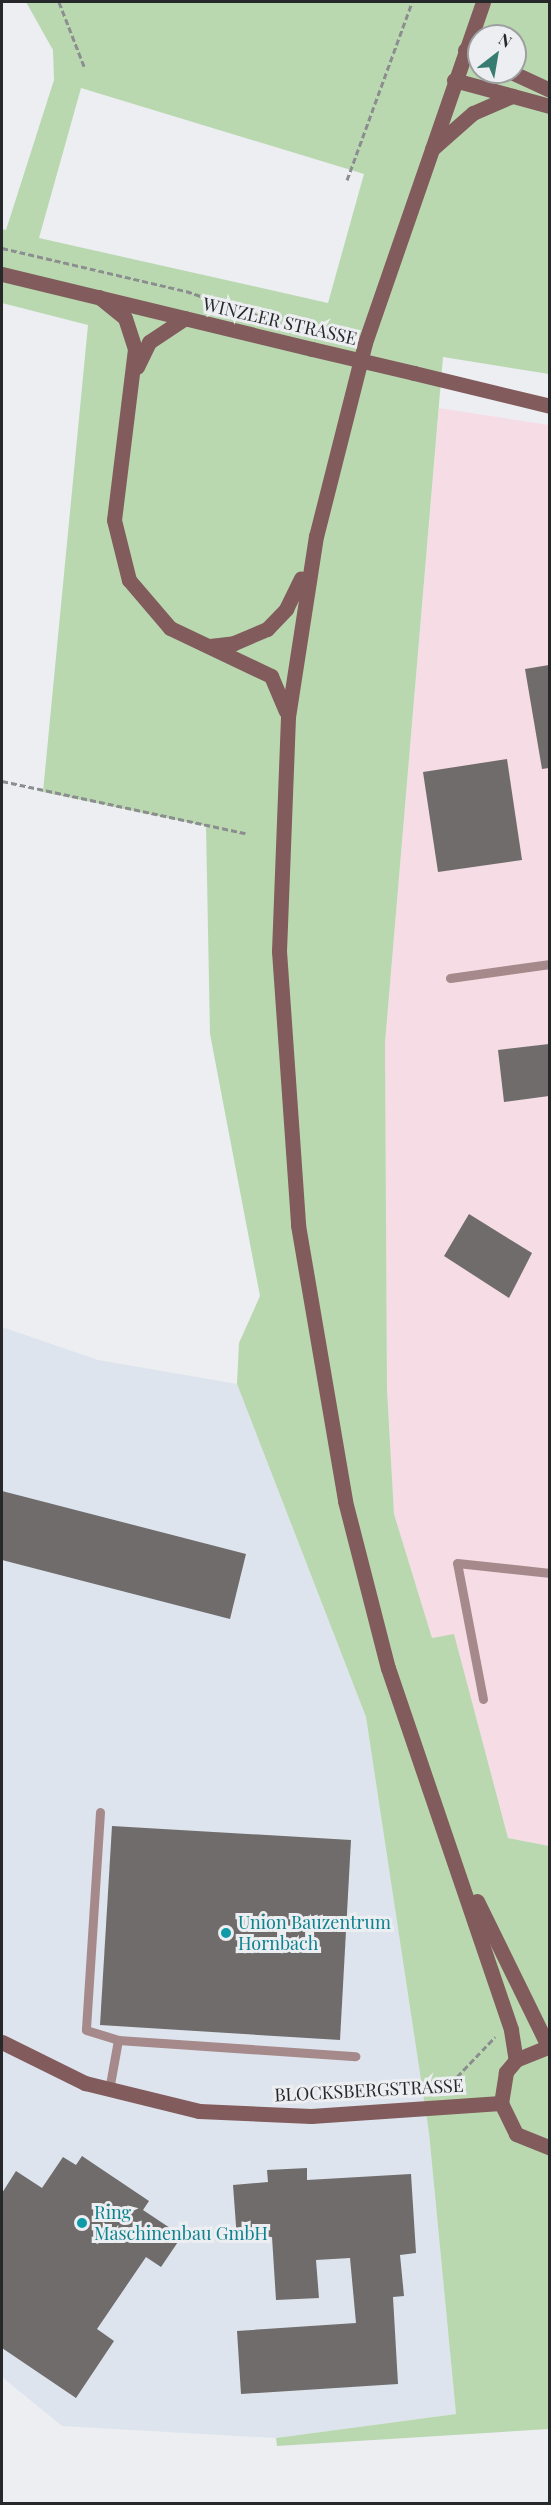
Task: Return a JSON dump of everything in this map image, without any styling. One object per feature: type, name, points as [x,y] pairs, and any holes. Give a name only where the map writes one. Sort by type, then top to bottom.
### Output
[{"type":"main road","points":[[478,24],[483,2]]},
{"type":"main road","points":[[467,61],[454,80],[353,385],[316,536],[288,717],[278,872],[282,1035],[312,1328],[368,1593],[511,2030],[516,2060]]},
{"type":"main road","points":[[454,80],[549,106]]},
{"type":"main road","points":[[527,80],[549,90]]},
{"type":"main road","points":[[430,151],[473,113],[512,96]]},
{"type":"main road","name":"WINZLER STRASSE","points":[[2,274],[549,406]]},
{"type":"main road","points":[[99,297],[125,318],[135,349],[135,372],[116,487],[117,544],[129,580],[152,612],[201,645],[271,676],[288,717]]},
{"type":"main road","points":[[135,372],[149,342],[185,318]]},
{"type":"main road","points":[[201,645],[234,643],[277,621],[292,599],[316,536]]},
{"type":"main road","points":[[444,1828],[549,2046],[516,2060],[506,2072],[501,2103],[516,2134],[549,2148]]},
{"type":"main road","name":"BLOCKSBERGSTRASSE","points":[[2,2042],[52,2070],[109,2090],[234,2114],[311,2116],[501,2103]]},
{"type":"lane","points":[[450,978],[549,964]]},
{"type":"lane","points":[[483,1699],[458,1563],[549,1573]]},
{"type":"lane","points":[[100,1812],[86,2030],[118,2040],[355,2056]]},
{"type":"lane","points":[[109,2090],[118,2040]]},
{"type":"path","points":[[59,2],[84,66]]},
{"type":"path","points":[[347,180],[412,2]]},
{"type":"path","points":[[2,248],[186,291],[286,325]]},
{"type":"path","points":[[2,781],[245,833]]},
{"type":"path","points":[[406,2092],[451,2084],[497,2036],[511,2030]]},
{"type":"shaded area","points":[[439,408],[549,425],[549,1846],[508,1838],[454,1635],[432,1638],[394,1514],[387,1389],[385,1043]]},
{"type":"shaded area","points":[[2,1327],[98,1360],[237,1384],[366,1717],[429,2133],[456,2414],[276,2438],[62,2426],[2,2377]]},
{"type":"green space","points":[[26,2],[549,2],[549,374],[443,357],[385,1043],[387,1389],[394,1514],[432,1638],[454,1634],[508,1838],[549,1846],[549,2429],[277,2446],[276,2438],[456,2414],[429,2133],[366,1717],[237,1384],[239,1343],[260,1296],[210,1034],[206,826],[43,792],[88,325],[2,303],[2,229],[6,230],[54,80],[53,50]],"holes":[[[81,88],[364,174],[328,303],[39,238]]]},
{"type":"building","points":[[549,665],[549,768],[542,769],[525,669]]},
{"type":"building","points":[[507,759],[522,860],[438,872],[423,772]]},
{"type":"building","points":[[549,1044],[549,1096],[504,1102],[498,1050]]},
{"type":"building","points":[[469,1214],[532,1253],[509,1298],[444,1256]]},
{"type":"building","points":[[2,1491],[246,1554],[230,1619],[2,1560]]},
{"type":"building","name":"Union Bauzentrum Hornbach","points":[[112,1826],[351,1840],[340,2040],[100,2025]]},
{"type":"building","points":[[82,2156],[149,2201],[143,2210],[182,2236],[161,2267],[146,2257],[97,2329],[114,2341],[76,2398],[2,2348],[2,2193],[16,2171],[42,2188],[63,2157],[76,2165]]},
{"type":"building","points":[[307,2168],[307,2180],[411,2174],[416,2253],[400,2255],[404,2296],[393,2297],[398,2384],[241,2394],[237,2331],[356,2323],[350,2258],[316,2260],[319,2298],[276,2300],[272,2237],[237,2239],[233,2185],[268,2182],[267,2170]]},
{"type":"place","name":"Union Bauzentrum Hornbach","points":[[226,1933]]},
{"type":"place","name":"Ring Maschinenbau GmbH","points":[[82,2223]]}]
